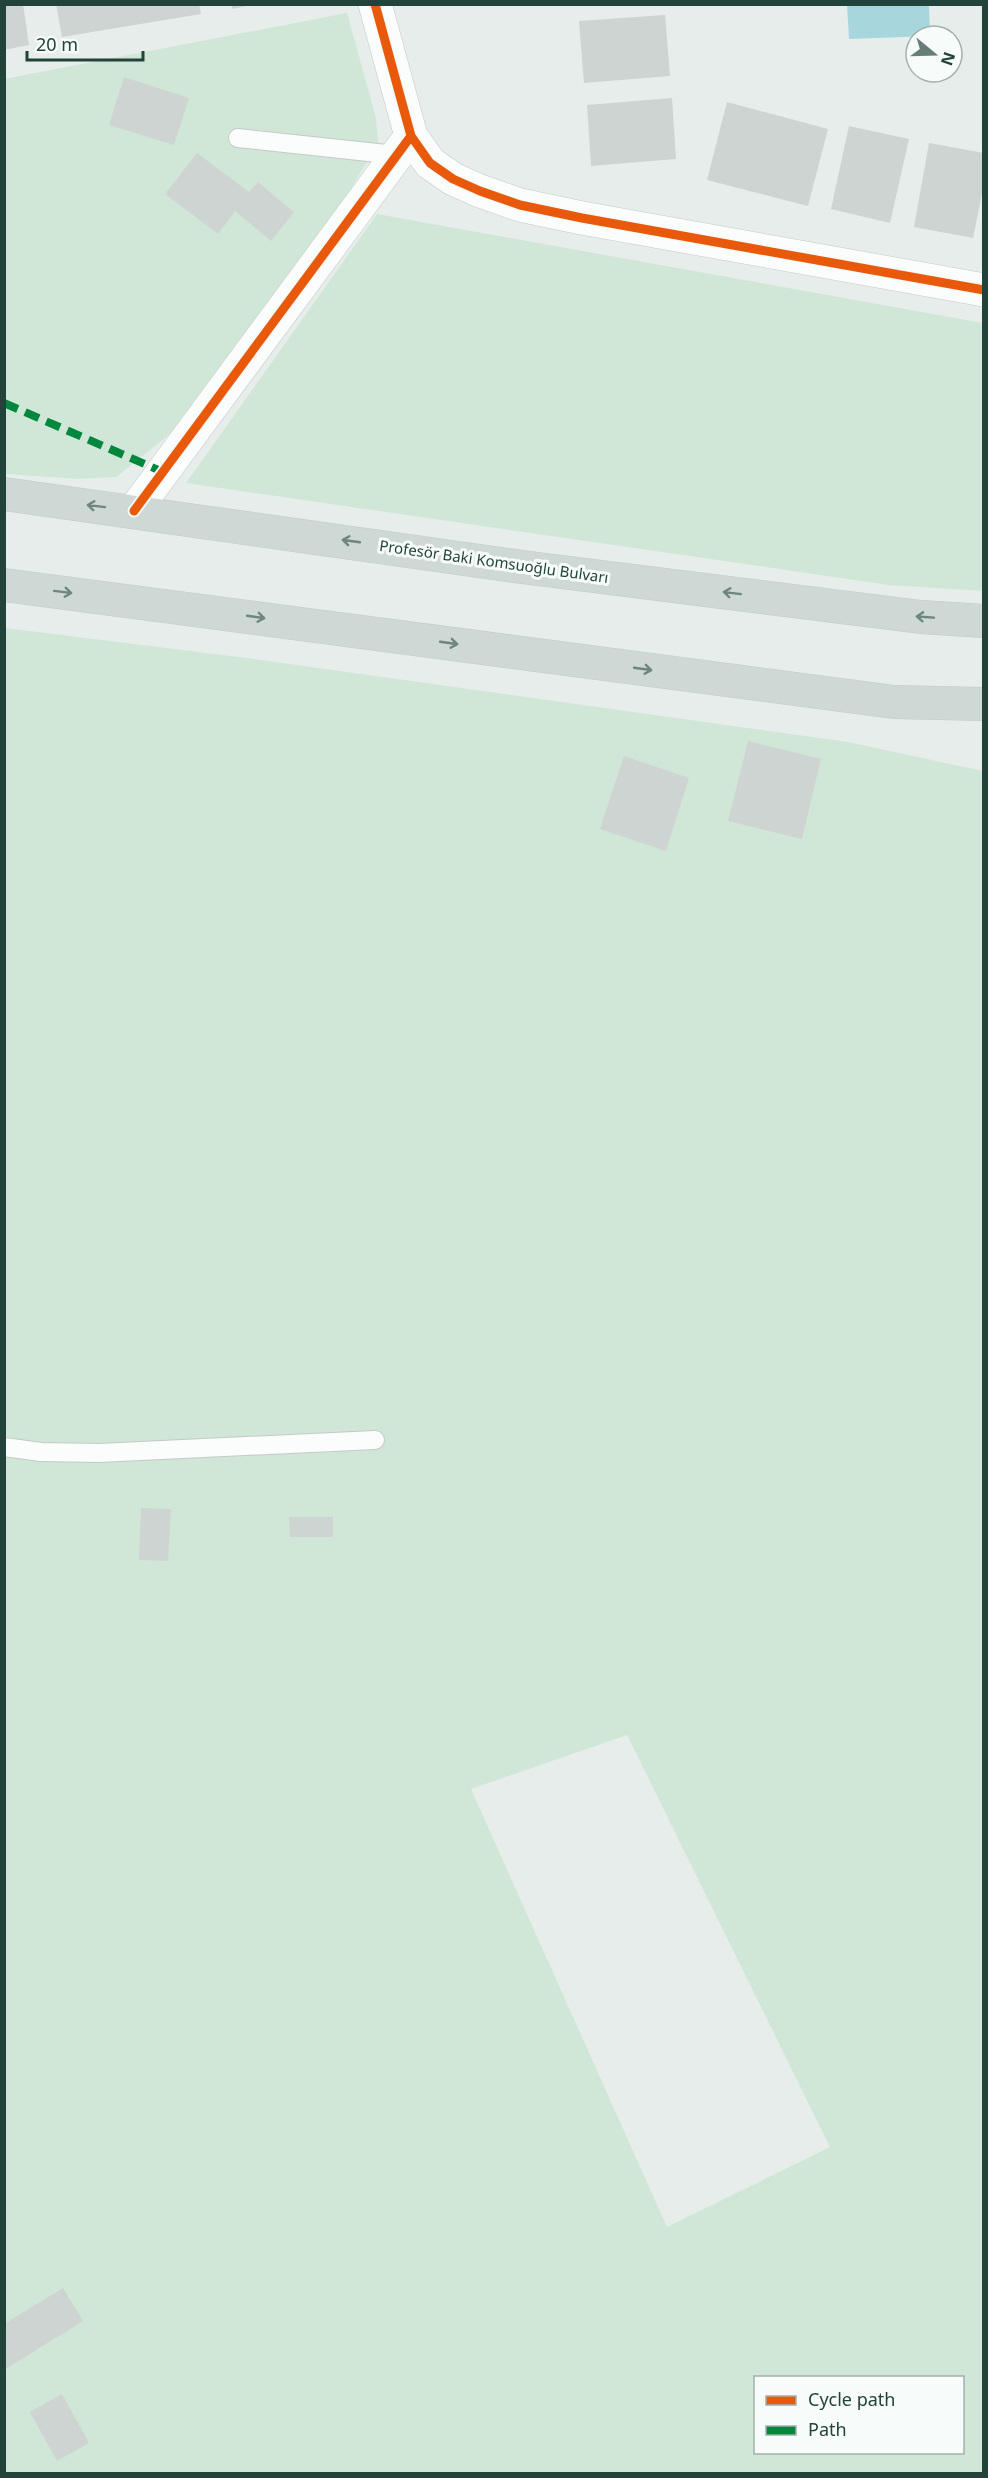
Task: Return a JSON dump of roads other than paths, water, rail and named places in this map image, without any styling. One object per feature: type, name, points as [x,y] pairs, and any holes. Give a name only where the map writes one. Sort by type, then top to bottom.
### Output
[{"type":"main road","name":"Profesör Baki Komsuoğlu Bulvarı","points":[[4,494],[522,567],[921,617],[984,621]]},
{"type":"main road","points":[[4,585],[894,702],[984,704]]},
{"type":"street","points":[[375,4],[404,146],[453,179],[520,205],[582,218],[984,290]]},
{"type":"street","points":[[134,511],[404,146]]},
{"type":"lane","points":[[238,138],[404,146]]},
{"type":"lane","points":[[4,1447],[41,1452],[99,1453],[375,1440]]},
{"type":"water","points":[[847,5],[929,5],[930,24],[904,24],[904,37],[849,39]]}]
